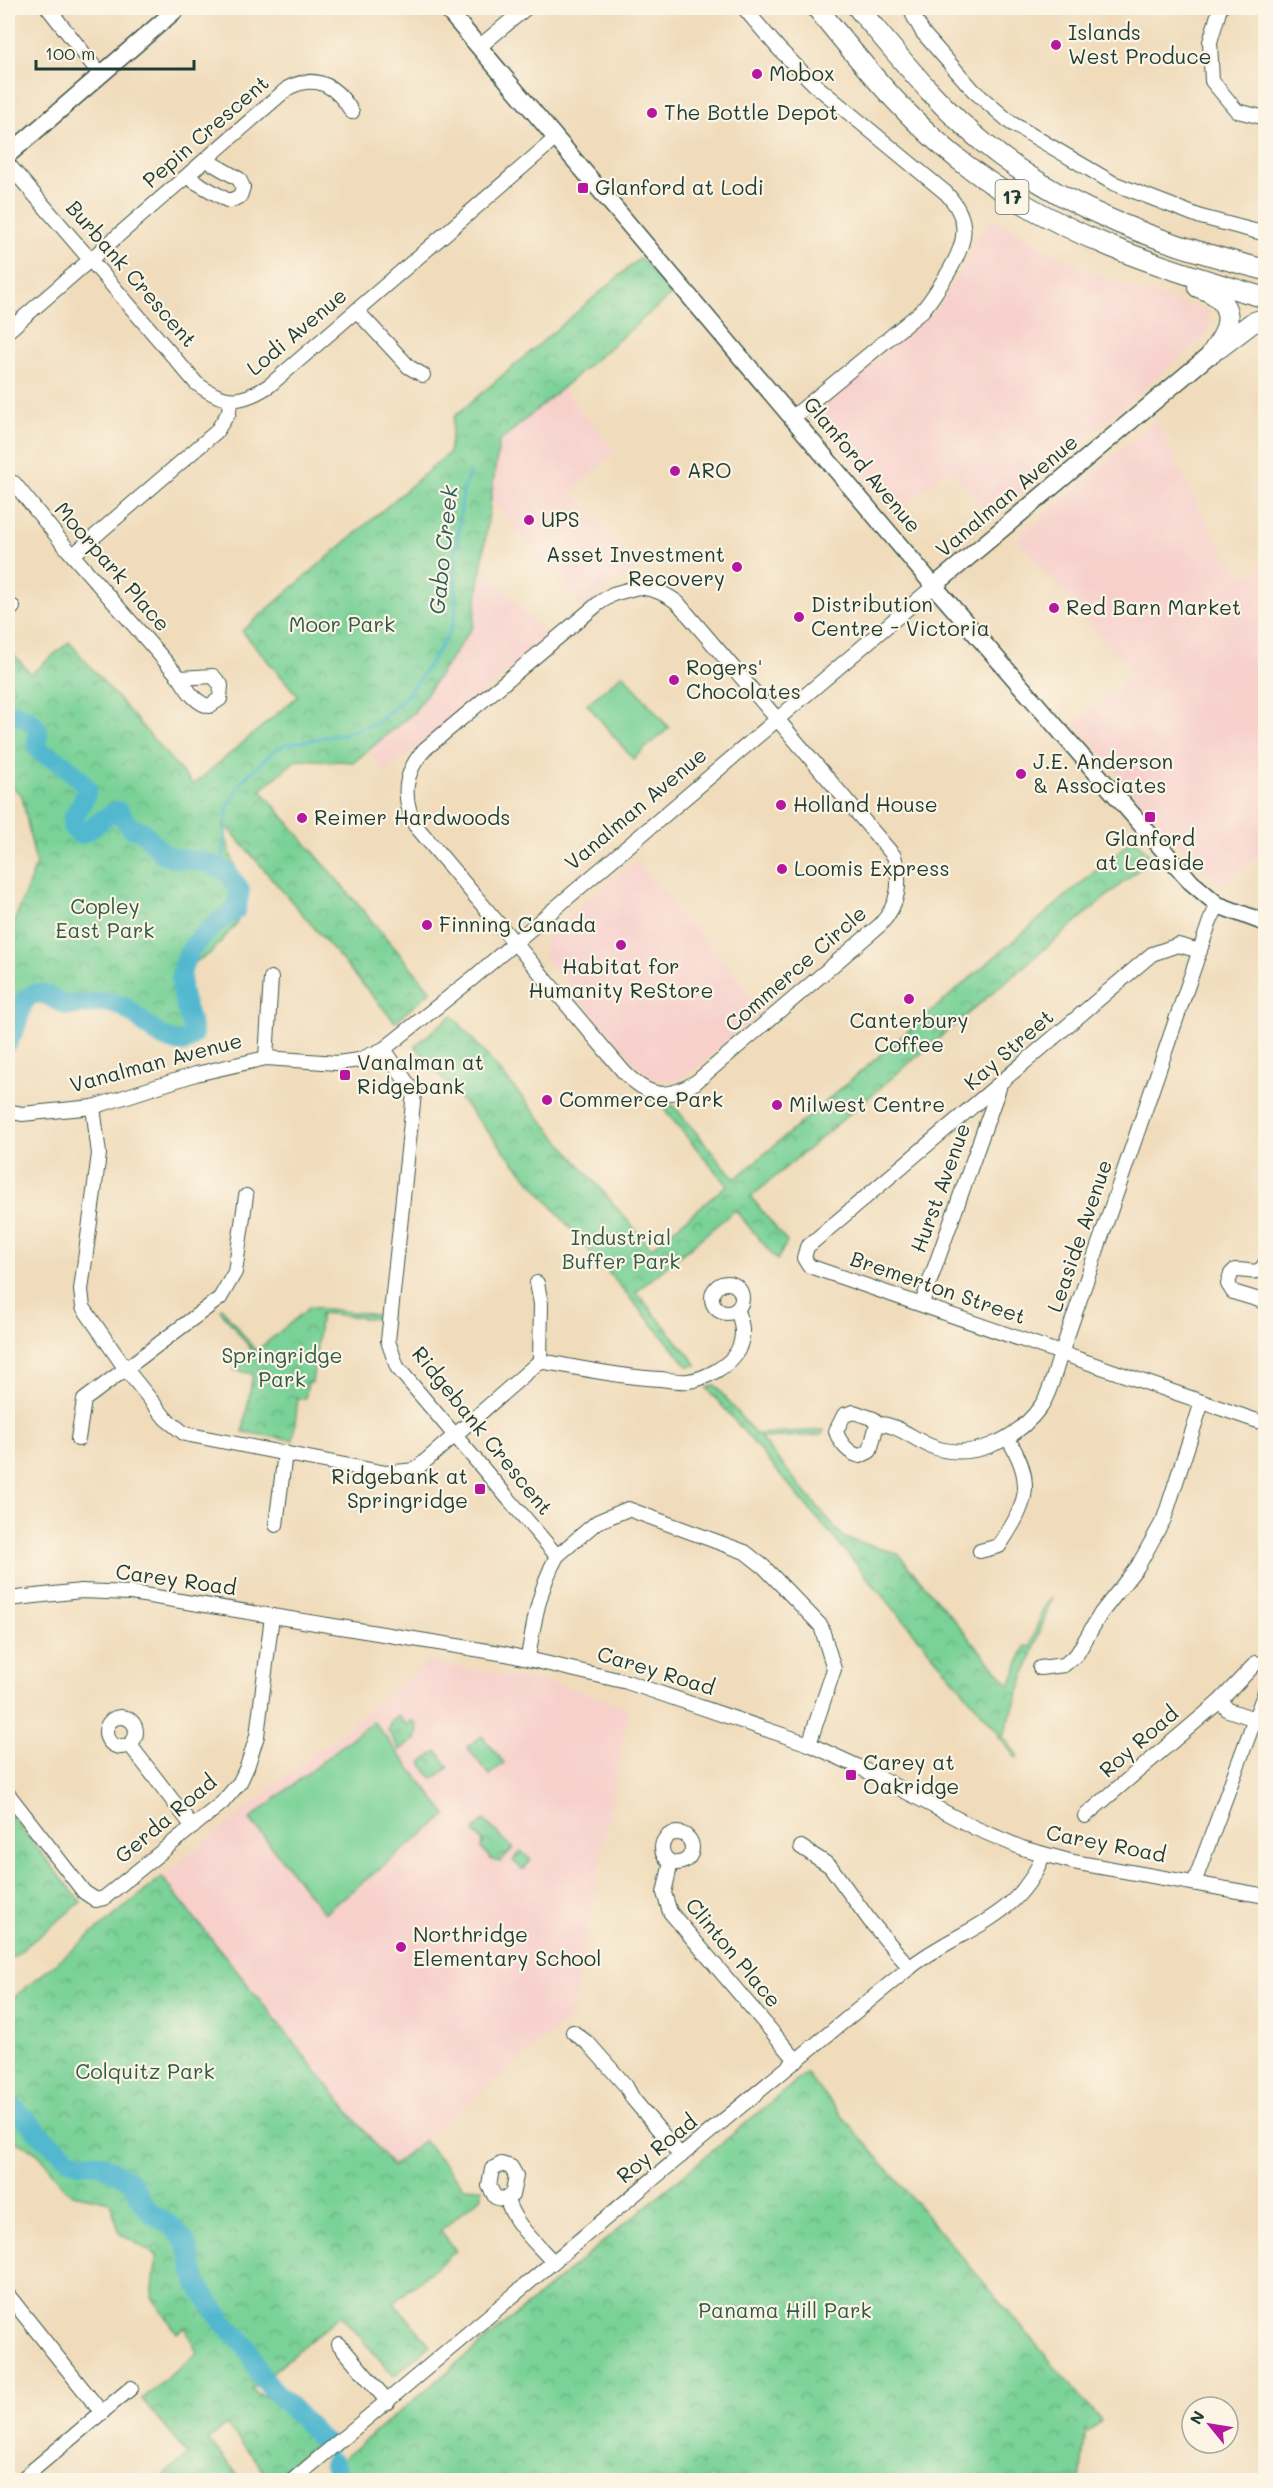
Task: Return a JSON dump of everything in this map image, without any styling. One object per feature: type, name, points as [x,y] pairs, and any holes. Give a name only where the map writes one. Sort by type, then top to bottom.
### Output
[{"type":"highway","name":"17","points":[[817,8],[900,105],[967,166],[1020,202],[1088,239],[1174,270],[1266,298]]},
{"type":"highway","name":"17","points":[[858,8],[904,63],[957,120],[984,144],[1048,189],[1108,221],[1194,251],[1266,270]]},
{"type":"highway","points":[[866,8],[904,63]]},
{"type":"highway","points":[[967,166],[1002,200],[1058,234],[1137,267],[1212,292],[1223,302],[1227,313],[1226,328],[1212,353]]},
{"type":"highway","points":[[1212,353],[1252,323],[1266,318]]},
{"type":"main road","points":[[8,155],[178,8]]},
{"type":"main road","name":"Glanford Avenue","points":[[446,8],[934,586],[1191,882],[1218,905],[1266,923]]},
{"type":"main road","name":"Vanalman Avenue","points":[[934,586],[1212,353]]},
{"type":"street","points":[[48,8],[100,74]]},
{"type":"street","points":[[479,47],[526,8]]},
{"type":"street","points":[[744,8],[779,49],[814,84],[946,193],[954,202],[963,224],[964,235],[957,259],[922,311],[793,417]]},
{"type":"street","points":[[912,8],[913,15],[923,33],[974,91],[1011,123],[1113,183],[1201,217],[1266,234]]},
{"type":"street","points":[[1220,8],[1210,42],[1212,81],[1237,111],[1266,118]]},
{"type":"street","name":"Pepin Crescent","points":[[8,332],[288,88],[308,82],[332,87],[344,99],[352,112]]},
{"type":"street","name":"Lodi Avenue","points":[[230,400],[254,395],[270,385],[556,138]]},
{"type":"street","points":[[187,177],[227,200],[237,199],[243,187],[239,179],[206,160]]},
{"type":"street","name":"Burbank Crescent","points":[[8,164],[196,383],[209,393],[230,400]]},
{"type":"street","points":[[357,310],[409,367],[423,375]]},
{"type":"street","points":[[73,555],[183,458],[216,432],[229,412],[230,400]]},
{"type":"street","name":"Moorpark Place","points":[[14,483],[180,678]]},
{"type":"street","name":"Vanalman Avenue","points":[[8,1111],[22,1113],[93,1107],[196,1074],[266,1058],[337,1063],[359,1060],[384,1049],[473,978],[934,586]]},
{"type":"street","name":"Commerce Circle","points":[[638,587],[652,588],[678,603],[777,719],[894,856],[899,886],[896,903],[890,915],[880,925],[696,1082],[686,1089],[661,1094],[650,1093],[639,1088],[622,1071],[415,825],[405,799],[410,770],[416,759],[434,741],[599,603],[613,594],[638,587]]},
{"type":"street","name":"Leaside Avenue","points":[[877,1424],[886,1424],[929,1446],[956,1451],[974,1450],[1008,1439],[1041,1405],[1061,1354],[1200,951],[1218,905]]},
{"type":"street","name":"Kay Street","points":[[804,1258],[807,1247],[1000,1086],[1152,954],[1178,945],[1200,951]]},
{"type":"street","points":[[266,1058],[271,978]]},
{"type":"street","name":"Ridgebank Crescent","points":[[384,1049],[414,1093],[388,1341],[397,1367],[557,1556]]},
{"type":"street","name":"Hurst Avenue","points":[[922,1303],[1000,1086]]},
{"type":"street","points":[[93,1107],[99,1154],[81,1290],[83,1307],[125,1368],[166,1419],[184,1434],[386,1473],[415,1470],[540,1361],[541,1304],[537,1283]]},
{"type":"street","points":[[78,1439],[84,1400],[220,1298],[235,1272],[246,1196]]},
{"type":"street","name":"Bremerton Street","points":[[804,1258],[808,1266],[922,1303],[1061,1354],[1266,1424]]},
{"type":"street","points":[[1265,1267],[1251,1273],[1235,1270],[1228,1284],[1233,1292],[1266,1302]]},
{"type":"street","points":[[540,1361],[642,1378],[687,1381],[703,1377],[728,1363],[736,1354],[742,1332],[741,1319],[736,1310]]},
{"type":"street","points":[[1040,1668],[1064,1665],[1077,1654],[1101,1613],[1138,1566],[1164,1519],[1202,1402]]},
{"type":"street","points":[[980,1551],[999,1546],[1013,1524],[1027,1488],[1022,1461],[1008,1439]]},
{"type":"street","points":[[276,1525],[285,1453]]},
{"type":"street","points":[[528,1658],[537,1603],[557,1556],[597,1522],[628,1509],[745,1552],[764,1567],[821,1626],[834,1669],[809,1744]]},
{"type":"street","name":"Carey Road","points":[[8,1599],[58,1592],[104,1591],[528,1658],[627,1682],[809,1744],[857,1766],[999,1840],[1073,1862],[1266,1896]]},
{"type":"street","name":"Gerda Road","points":[[8,1794],[84,1892],[96,1900],[104,1898],[193,1827],[231,1794],[240,1782],[253,1753],[272,1616]]},
{"type":"street","name":"Roy Road","points":[[1085,1816],[1220,1701],[1256,1663]]},
{"type":"street","points":[[1194,1883],[1266,1689]]},
{"type":"street","points":[[1220,1701],[1228,1710],[1255,1719]]},
{"type":"street","points":[[130,1745],[193,1827]]},
{"type":"street","points":[[801,1847],[830,1866],[866,1916],[910,1968]]},
{"type":"street","name":"Roy Road","points":[[293,2481],[553,2262],[910,1968],[1002,1911],[1025,1889],[1037,1872],[1043,1854]]},
{"type":"street","name":"Clinton Place","points":[[671,1862],[664,1893],[670,1912],[797,2061]]},
{"type":"street","points":[[573,2032],[588,2044],[626,2086],[633,2099],[681,2156]]},
{"type":"street","points":[[507,2199],[509,2209],[553,2262]]},
{"type":"street","points":[[8,2295],[102,2413]]},
{"type":"street","points":[[339,2344],[388,2402]]},
{"type":"street","points":[[21,2481],[131,2388]]},
{"type":"shaded area","points":[[992,218],[1054,254],[1090,271],[1133,288],[1208,311],[1209,326],[1202,339],[992,517],[949,468],[895,513],[824,430],[821,419],[823,410],[828,401],[934,312]]},
{"type":"shaded area","points":[[562,388],[616,452],[572,491],[630,559],[635,574],[613,582],[582,608],[491,500],[499,442]]},
{"type":"shaded area","points":[[1157,419],[1183,478],[1223,551],[1246,578],[1265,562],[1265,849],[1224,885],[1205,871],[1179,845],[1075,723],[1133,674],[1017,538]]},
{"type":"shaded area","points":[[482,562],[546,639],[386,773],[369,750],[414,711],[473,626]]},
{"type":"shaded area","points":[[635,860],[764,1010],[686,1076],[677,1081],[659,1081],[645,1075],[544,957],[545,940],[549,933]]},
{"type":"shaded area","name":"Northridge Elementary School","points":[[428,1662],[560,1685],[629,1708],[571,2017],[393,2166],[162,1877]]},
{"type":"green space","points":[[640,258],[671,295],[499,442],[473,626],[414,712],[354,762],[297,759],[261,790],[431,991],[395,1022],[224,823],[229,850],[247,897],[236,924],[211,953],[190,965],[191,1020],[184,1033],[179,1032],[174,1038],[168,1036],[157,1030],[133,1009],[109,1000],[90,996],[72,1001],[40,994],[30,1002],[21,1025],[8,1043],[8,938],[36,865],[22,796],[8,783],[8,692],[14,689],[8,682],[8,648],[31,674],[69,642],[193,785],[298,696],[242,631],[449,453],[454,417]]},
{"type":"green space","points":[[623,674],[669,728],[633,759],[587,704]]},
{"type":"green space","name":"Industrial Buffer Park","points":[[1134,838],[1152,858],[751,1197],[787,1242],[777,1260],[735,1210],[636,1292],[697,1365],[688,1366],[415,1046],[452,1015],[651,1248],[727,1185],[662,1107],[673,1105],[735,1179]]},
{"type":"green space","name":"Springridge Park","points":[[310,1307],[376,1315],[375,1319],[321,1313],[312,1383],[308,1383],[305,1399],[298,1398],[293,1440],[243,1432],[253,1374],[234,1370],[254,1353],[220,1310],[222,1308],[256,1351]]},
{"type":"green space","points":[[715,1385],[755,1434],[824,1430],[821,1435],[760,1438],[843,1537],[898,1554],[1010,1686],[1025,1646],[1030,1647],[1042,1611],[1052,1597],[1003,1737],[1018,1756],[1016,1758],[999,1737],[999,1733],[707,1388]]},
{"type":"green space","points":[[398,1716],[406,1725],[411,1721],[416,1724],[418,1734],[414,1737],[416,1739],[400,1750],[388,1731],[391,1721]]},
{"type":"green space","points":[[373,1721],[447,1815],[324,1913],[250,1819]]},
{"type":"green space","points":[[482,1736],[504,1763],[489,1775],[467,1747]]},
{"type":"green space","points":[[437,1751],[449,1767],[433,1779],[421,1763]]},
{"type":"green space","points":[[8,1812],[81,1902],[8,1961]]},
{"type":"green space","points":[[484,1820],[513,1848],[500,1862],[491,1859],[481,1848],[483,1841],[473,1831]]},
{"type":"green space","points":[[521,1851],[531,1860],[523,1870],[513,1861]]},
{"type":"green space","name":"Colquitz Park","points":[[162,1877],[392,2166],[424,2140],[463,2187],[482,2188],[482,2196],[440,2231],[456,2251],[394,2302],[430,2345],[394,2376],[341,2315],[251,2390],[303,2413],[320,2426],[326,2435],[272,2480],[226,2425],[208,2440],[242,2480],[158,2480],[188,2455],[142,2399],[197,2353],[185,2327],[177,2333],[152,2297],[157,2255],[120,2234],[110,2202],[73,2194],[65,2189],[37,2152],[8,2138],[8,2002]]},
{"type":"green space","name":"Panama Hill Park","points":[[806,2073],[1101,2421],[1089,2432],[1086,2429],[1080,2480],[340,2480],[338,2463]]},
{"type":"waterway","name":"Gabo Creek","points":[[222,869],[228,806],[243,780],[275,750],[285,745],[346,733],[376,723],[401,701],[419,680],[449,633],[456,614],[455,559],[463,491],[469,473]]},
{"type":"waterway","points":[[8,717],[16,714],[35,725],[38,730],[37,743],[41,752],[68,768],[87,789],[72,827],[79,834],[88,831],[118,811],[131,828],[142,831],[163,854],[174,858],[206,862],[227,872],[240,890],[236,910],[203,935],[187,957],[182,970],[183,998],[193,1034],[185,1042],[176,1042],[159,1035],[130,1011],[115,1003],[67,1005],[42,994],[35,994],[26,999],[8,1042]]},
{"type":"waterway","points":[[8,2101],[42,2136],[69,2159],[80,2163],[101,2164],[132,2182],[142,2202],[151,2213],[173,2227],[186,2243],[197,2284],[223,2322],[247,2347],[261,2377],[327,2445]]},
{"type":"waterway","points":[[333,2463],[342,2480]]},
{"type":"place","name":"Islands West Produce","points":[[1056,45]]},
{"type":"place","name":"Mobox","points":[[757,74]]},
{"type":"place","name":"The Bottle Depot","points":[[652,113]]},
{"type":"place","name":"Glanford at Lodi","points":[[583,188]]},
{"type":"place","name":"ARO","points":[[675,471]]},
{"type":"place","name":"UPS","points":[[529,520]]},
{"type":"place","name":"Asset Investment Recovery","points":[[737,567]]},
{"type":"place","name":"Red Barn Market","points":[[1054,608]]},
{"type":"place","name":"Distribution Centre - Victoria","points":[[799,617]]},
{"type":"place","name":"Rogers' Chocolates","points":[[674,680]]},
{"type":"place","name":"J.E. Anderson & Associates","points":[[1021,774]]},
{"type":"place","name":"Holland House","points":[[781,805]]},
{"type":"place","name":"Glanford at Leaside","points":[[1150,817]]},
{"type":"place","name":"Reimer Hardwoods","points":[[302,818]]},
{"type":"place","name":"Loomis Express","points":[[782,869]]},
{"type":"place","name":"Finning Canada","points":[[427,925]]},
{"type":"place","name":"Habitat for Humanity ReStore","points":[[621,945]]},
{"type":"place","name":"Canterbury Coffee","points":[[909,999]]},
{"type":"place","name":"Vanalman at Ridgebank","points":[[345,1075]]},
{"type":"place","name":"Commerce Park","points":[[547,1100]]},
{"type":"place","name":"Milwest Centre","points":[[777,1105]]},
{"type":"place","name":"Ridgebank at Springridge","points":[[480,1489]]},
{"type":"place","name":"Carey at Oakridge","points":[[851,1775]]},
{"type":"place","name":"Northridge Elementary School","points":[[401,1947]]},
{"type":"park label","name":"Moor Park","points":[[342,625]]},
{"type":"park label","name":"Copley East Park","points":[[105,919]]}]
